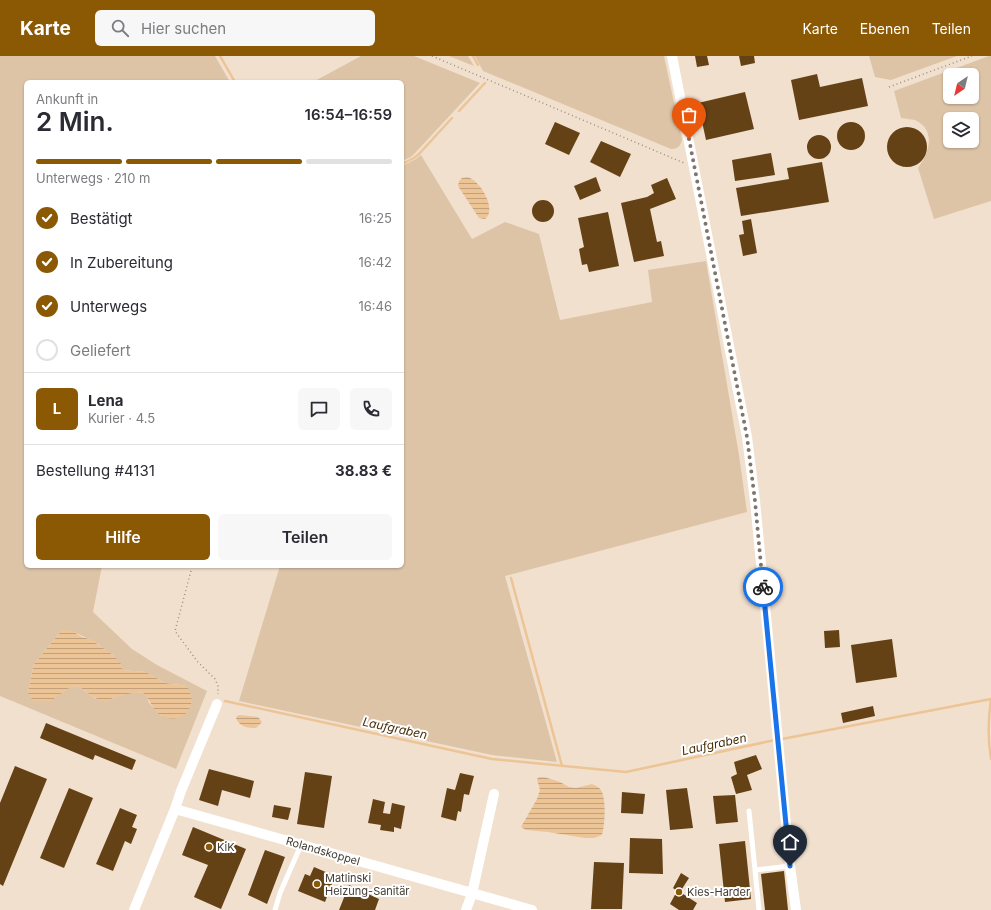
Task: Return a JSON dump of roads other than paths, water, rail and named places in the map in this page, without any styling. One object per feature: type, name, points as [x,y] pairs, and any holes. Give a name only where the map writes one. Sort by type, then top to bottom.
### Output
[{"type":"street","points":[[672,56],[748,444],[755,501],[790,866],[796,910]]},
{"type":"street","points":[[134,910],[175,809],[180,791],[217,704]]},
{"type":"street","points":[[466,910],[472,894],[494,794]]},
{"type":"street","name":"Rolandskoppel","points":[[175,809],[532,910]]},
{"type":"lane","points":[[750,811],[758,910]]},
{"type":"lane","points":[[275,910],[280,893],[301,845]]},
{"type":"lane","points":[[755,870],[790,866]]},
{"type":"waterway","name":"Laufgraben","points":[[220,56],[234,80]]},
{"type":"waterway","points":[[473,56],[478,65]]},
{"type":"waterway","points":[[459,111],[485,83]]},
{"type":"waterway","points":[[404,163],[419,154],[452,118]]},
{"type":"waterway","name":"Laufgraben","points":[[511,578],[562,766]]},
{"type":"waterway","name":"Laufgraben","points":[[782,739],[991,699]]},
{"type":"waterway","name":"Laufgraben","points":[[991,700],[989,715],[989,744],[991,759]]},
{"type":"waterway","name":"Laufgraben","points":[[225,701],[492,759],[626,772],[775,740]]},
{"type":"place","name":"KiK","points":[[209,847]]},
{"type":"place","name":"Matlinski Heizung-Sanitär","points":[[317,884]]},
{"type":"place","name":"Kies-Harder","points":[[679,892]]}]
